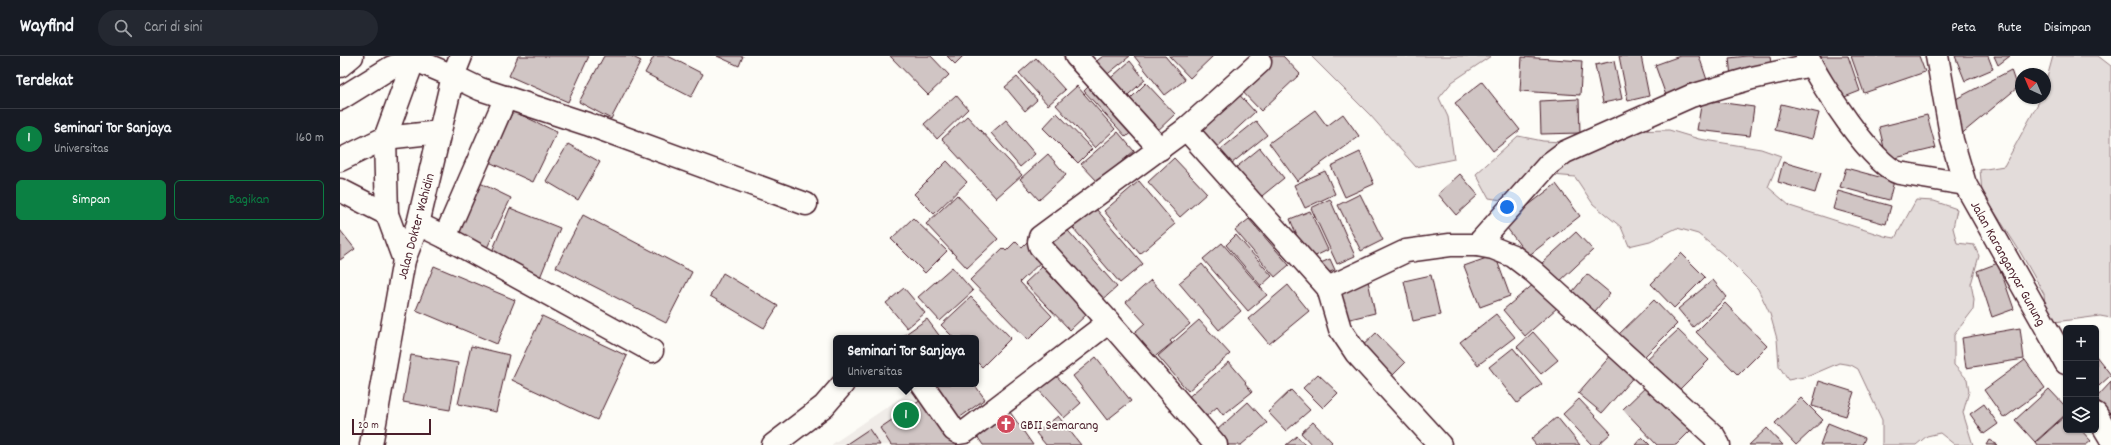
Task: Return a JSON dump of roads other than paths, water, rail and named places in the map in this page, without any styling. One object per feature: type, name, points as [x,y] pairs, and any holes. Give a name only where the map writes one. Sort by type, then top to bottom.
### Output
[{"type":"main road","points":[[340,66],[352,56]]},
{"type":"main road","name":"Jalan Dokter Wahidin","points":[[371,445],[404,260],[418,224],[453,76],[461,56]]},
{"type":"main road","points":[[1076,56],[1160,149]]},
{"type":"main road","name":"Jalan Karanganyar Gunung","points":[[1936,56],[1952,140],[1965,184],[2065,361]]},
{"type":"main road","points":[[414,57],[480,89],[587,124],[806,204]]},
{"type":"main road","points":[[340,99],[390,68],[414,57]]},
{"type":"main road","points":[[404,260],[387,214],[385,138],[414,57]]},
{"type":"main road","points":[[1477,245],[1549,164],[1564,152],[1637,118],[1691,96],[1809,60]]},
{"type":"main road","name":"Jalan Karanganyar Gunung","points":[[1809,60],[1838,109],[1882,164],[1892,171],[1899,173],[1965,184]]},
{"type":"main road","points":[[1216,445],[1109,322],[1040,246],[1039,242],[1040,237],[1186,129],[1260,62]]},
{"type":"main road","points":[[445,236],[506,97]]},
{"type":"main road","points":[[1186,129],[1328,288],[1340,329],[1356,353],[1440,445]]},
{"type":"main road","points":[[340,160],[385,138],[440,132]]},
{"type":"main road","points":[[340,190],[387,214]]},
{"type":"main road","points":[[418,224],[445,236],[652,351]]},
{"type":"main road","points":[[1328,288],[1406,251],[1450,245],[1477,245],[1493,248],[1513,256],[1534,272],[1704,427],[1717,440],[1718,445]]},
{"type":"main road","points":[[924,387],[954,430],[959,433],[964,432],[1109,322]]},
{"type":"main road","points":[[773,445],[824,406],[840,387]]},
{"type":"main road","points":[[2099,419],[2111,439]]},
{"type":"place","name":"Seminari Tor Sanjaya","points":[[906,415]]},
{"type":"place","name":"GBII Semarang","points":[[1006,424]]}]
